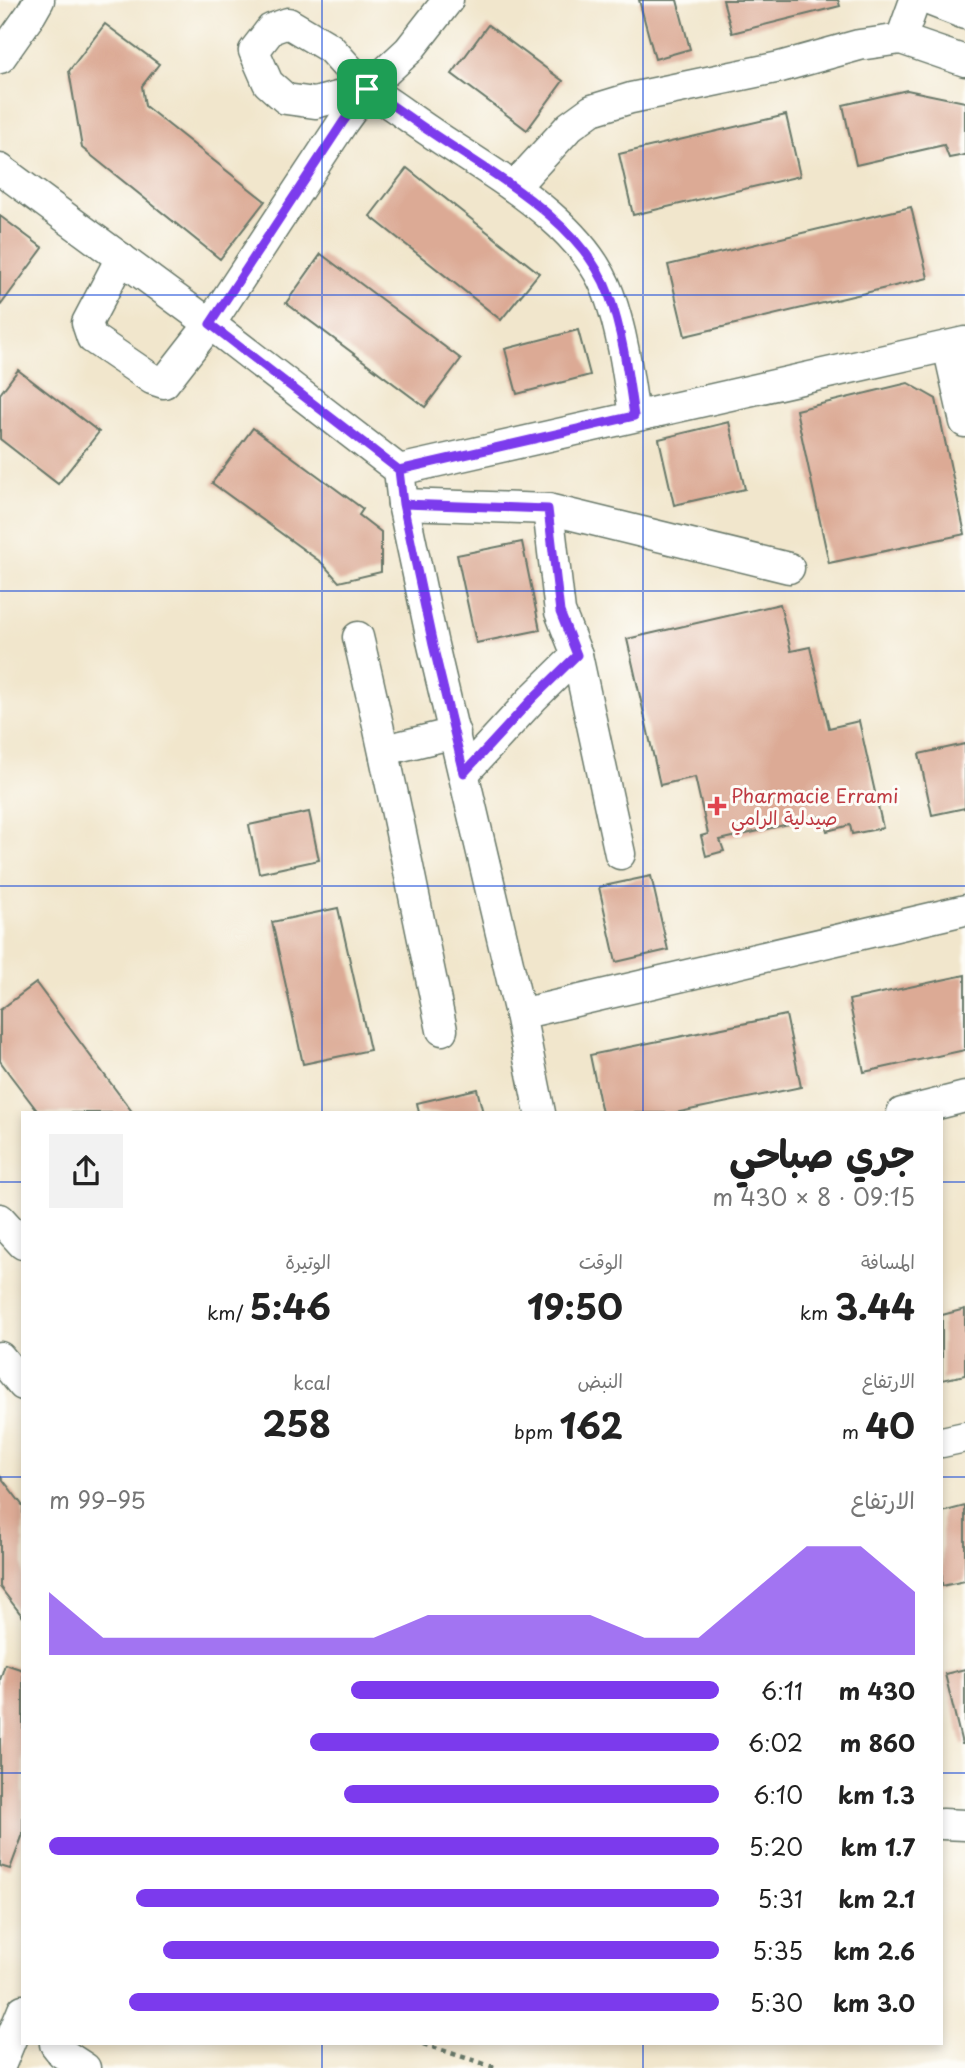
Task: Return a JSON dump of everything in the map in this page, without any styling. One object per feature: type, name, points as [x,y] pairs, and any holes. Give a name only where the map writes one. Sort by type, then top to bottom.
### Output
[{"type":"street","points":[[0,58],[39,0]]},
{"type":"street","points":[[121,258],[87,323],[92,338],[152,379],[164,383],[210,324],[367,89],[409,50],[448,0]]},
{"type":"street","points":[[901,39],[915,0]]},
{"type":"street","points":[[929,0],[965,14]]},
{"type":"street","points":[[514,187],[570,126],[592,110],[631,98],[780,67],[859,45],[901,39],[965,61]]},
{"type":"street","points":[[367,89],[514,187],[575,240],[591,261],[609,293],[626,359],[634,416]]},
{"type":"street","points":[[0,169],[210,324],[399,470],[403,504],[520,1014],[540,1111]]},
{"type":"street","points":[[399,470],[956,344],[965,422]]},
{"type":"street","points":[[403,504],[548,509],[789,568]]},
{"type":"street","points":[[548,509],[560,612],[577,655],[620,854]]},
{"type":"street","points":[[358,637],[385,750],[442,1030]]},
{"type":"street","points":[[464,773],[577,655]]},
{"type":"street","points":[[385,750],[454,733]]},
{"type":"street","points":[[520,1014],[965,909]]},
{"type":"street","points":[[910,1111],[965,1097]]},
{"type":"street","points":[[0,1219],[21,1242]]},
{"type":"street","points":[[943,1442],[965,1437]]},
{"type":"street","points":[[943,1824],[965,1825]]},
{"type":"street","points":[[0,2066],[21,2015]]},
{"type":"street","points":[[56,2045],[62,2053],[85,2068]]},
{"type":"path","points":[[426,2045],[497,2068]]},
{"type":"building","points":[[639,0],[677,0],[690,49],[655,59]]},
{"type":"building","points":[[723,0],[838,0],[840,6],[732,33]]},
{"type":"building","points":[[105,24],[159,64],[142,86],[145,106],[265,201],[220,259],[82,148],[69,71]]},
{"type":"building","points":[[488,25],[563,81],[527,130],[452,74]]},
{"type":"building","points":[[907,90],[965,102],[965,155],[949,158],[944,145],[856,165],[843,105]]},
{"type":"building","points":[[786,115],[800,176],[633,215],[619,154]]},
{"type":"building","points":[[407,168],[539,273],[501,320],[370,216]]},
{"type":"building","points":[[911,207],[928,278],[685,336],[668,265]]},
{"type":"building","points":[[0,216],[43,248],[0,306]]},
{"type":"building","points":[[321,254],[461,359],[425,407],[286,303]]},
{"type":"building","points":[[578,330],[590,375],[517,394],[505,349]]},
{"type":"building","points":[[18,370],[99,432],[58,484],[0,439],[0,394]]},
{"type":"building","points":[[908,383],[936,399],[965,534],[829,563],[796,410]]},
{"type":"building","points":[[729,422],[745,489],[674,505],[659,439]]},
{"type":"building","points":[[253,428],[363,509],[359,515],[381,532],[381,572],[339,582],[322,563],[212,483]]},
{"type":"building","points":[[522,542],[540,630],[476,643],[457,555]]},
{"type":"building","points":[[780,604],[791,651],[810,647],[829,728],[859,721],[883,828],[852,834],[850,825],[827,831],[823,816],[720,840],[724,851],[706,856],[701,836],[708,834],[695,777],[660,785],[627,639]]},
{"type":"building","points":[[965,744],[965,808],[932,815],[919,754]]},
{"type":"building","points":[[309,812],[319,860],[259,873],[249,825]]},
{"type":"building","points":[[651,876],[668,950],[616,962],[599,887]]},
{"type":"building","points":[[338,908],[370,1050],[303,1064],[272,922]]},
{"type":"building","points":[[965,975],[965,1050],[864,1072],[849,1000]]},
{"type":"building","points":[[36,983],[132,1111],[37,1111],[0,1061],[0,1010]]},
{"type":"building","points":[[786,1015],[801,1087],[685,1111],[602,1111],[590,1055]]},
{"type":"building","points":[[477,1089],[482,1111],[419,1111],[417,1103]]},
{"type":"building","points":[[965,1309],[965,1375],[943,1380],[943,1315]]},
{"type":"building","points":[[0,1476],[21,1503],[21,1614],[0,1587]]},
{"type":"building","points":[[965,1506],[965,1581],[943,1586],[943,1512]]},
{"type":"building","points":[[5,1664],[21,1669],[21,1839],[10,1869],[0,1866],[0,1680]]},
{"type":"building","points":[[965,1669],[965,1744],[962,1744],[945,1674]]},
{"type":"place","name":"Pharmacie Errami صيدلية الرامي","points":[[717,806]]},
{"type":"route","points":[[367,89],[210,324],[399,470],[403,504],[433,645],[464,773],[577,655],[560,612],[548,509],[403,504],[399,470],[634,416],[626,359],[609,293],[591,261],[575,240],[514,187],[367,89]]}]
